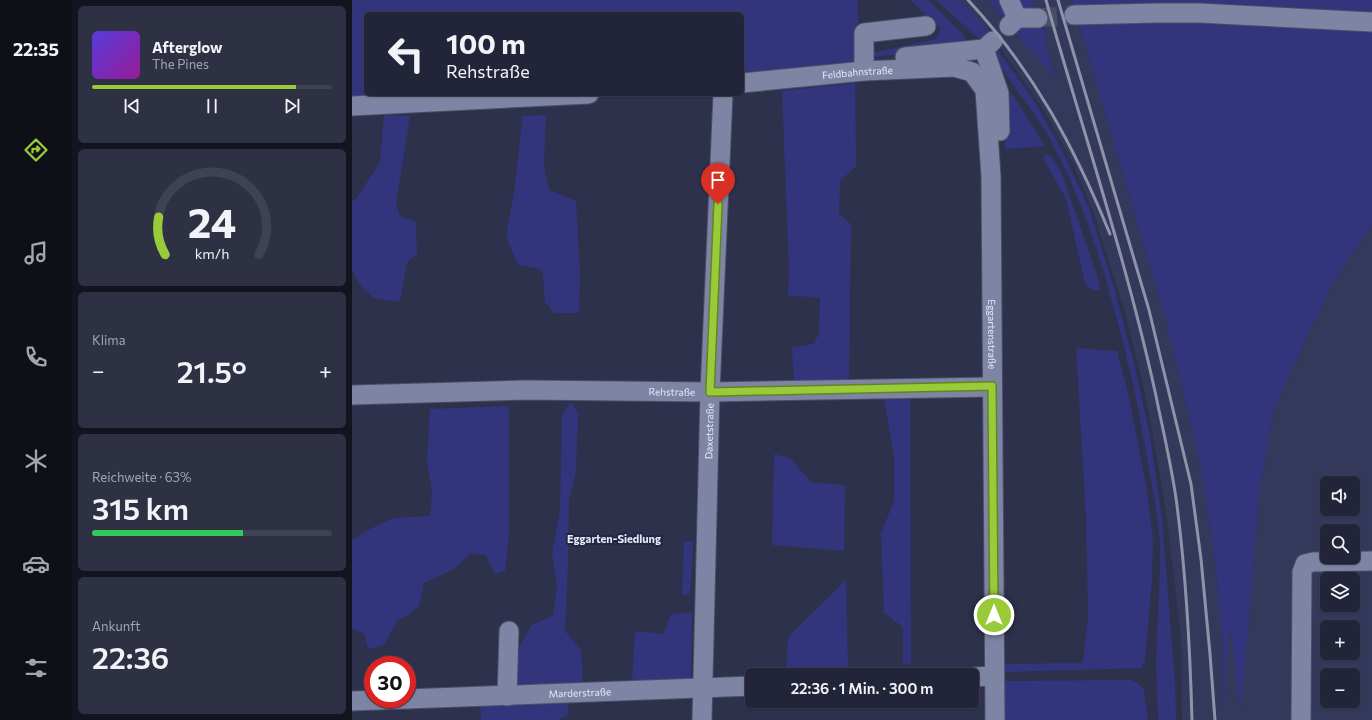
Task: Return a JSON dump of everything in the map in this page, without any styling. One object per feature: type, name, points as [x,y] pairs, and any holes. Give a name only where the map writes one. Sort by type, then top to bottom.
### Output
[{"type":"street","points":[[1009,0],[1013,22],[1038,18]]},
{"type":"street","points":[[1074,15],[1192,13],[1372,22]]},
{"type":"street","points":[[864,71],[864,33],[926,26]]},
{"type":"street","points":[[864,71],[877,60],[989,45],[999,93],[1000,152],[990,176]]},
{"type":"street","name":"Feldbahnstraße","points":[[744,83],[864,71],[954,67],[972,72]]},
{"type":"street","name":"Eggartenstraße","points":[[972,72],[984,90],[990,176],[995,720]]},
{"type":"street","points":[[352,106],[550,96]]},
{"type":"street","name":"Daxetstraße","points":[[702,720],[710,392],[723,96]]},
{"type":"street","name":"Rehstraße","points":[[352,395],[525,390],[710,392],[992,386]]},
{"type":"street","points":[[1301,720],[1302,572],[1305,564],[1313,562],[1372,561]]},
{"type":"street","points":[[507,696],[509,631]]},
{"type":"street","points":[[979,677],[994,676]]},
{"type":"street","name":"Marderstraße","points":[[416,699],[745,686]]},
{"type":"street","name":"Marderstraße","points":[[352,701],[364,701]]},
{"type":"shaded area","points":[[352,0],[858,0],[858,61],[854,64],[744,75],[744,12],[364,12],[364,96],[408,96],[352,100]]},
{"type":"shaded area","points":[[910,0],[928,0],[963,34],[965,39],[962,46],[872,57],[871,53],[936,39],[941,29]]},
{"type":"shaded area","points":[[936,0],[960,0],[980,20],[991,35],[981,41]]},
{"type":"shaded area","points":[[960,0],[989,0],[1006,23],[1058,79],[1045,45],[1047,37],[1032,0],[1072,0],[1166,321],[1199,458],[1214,554],[1223,643],[1222,710],[1230,622],[1241,709],[1259,496],[1274,408],[1332,284],[1372,224],[1372,720],[1182,720],[1181,634],[1165,505],[1148,407],[1127,319],[1094,214],[1072,161],[1045,112],[980,20]]},
{"type":"shaded area","points":[[989,0],[1032,0],[1047,37],[1045,45],[1058,81],[1006,23]]},
{"type":"shaded area","points":[[1072,0],[1372,0],[1372,224],[1332,284],[1274,408],[1259,496],[1241,711],[1230,625],[1222,718],[1223,643],[1214,554],[1199,458],[1166,321]]},
{"type":"shaded area","points":[[997,49],[1033,99],[1062,150],[1089,208],[1114,288],[1133,359],[1150,435],[1162,519],[1175,682],[1176,720],[1158,720],[1156,665],[1160,543],[1155,502],[1135,392],[1121,334],[1105,276],[1087,221],[1067,172],[1045,130],[995,59],[994,50]]},
{"type":"shaded area","points":[[855,83],[856,166],[840,181],[839,214],[851,224],[849,382],[794,383],[792,347],[814,344],[819,333],[820,298],[788,295],[789,270],[782,91]]},
{"type":"shaded area","points":[[1008,95],[1013,95],[1045,146],[1005,149],[1004,100]]},
{"type":"shaded area","points":[[384,115],[410,116],[396,203],[400,216],[416,222],[417,254],[407,262],[400,302],[374,298],[361,286],[352,271],[352,201],[356,199],[380,162]]},
{"type":"shaded area","points":[[546,115],[544,166],[549,190],[576,201],[580,273],[579,313],[554,313],[545,302],[543,275],[540,269],[518,265],[506,236],[514,192],[523,116]]},
{"type":"shaded area","points":[[1047,154],[1052,158],[1061,171],[1097,275],[1100,290],[1092,290],[1085,283],[1066,199],[1044,160],[1044,156]]},
{"type":"shaded area","points":[[1076,348],[1117,351],[1129,397],[1146,485],[1153,538],[1152,580],[1145,661],[1141,668],[1005,672],[1005,664],[1083,663],[1088,616],[1086,517]]},
{"type":"shaded area","points":[[910,397],[911,665],[903,664],[903,627],[884,613],[881,533],[894,501],[894,457],[884,398]]},
{"type":"shaded area","points":[[570,402],[578,412],[576,472],[569,500],[565,631],[581,650],[583,684],[513,684],[514,655],[532,625],[553,615],[557,586],[552,554],[560,511],[562,416]]},
{"type":"shaded area","points":[[509,406],[509,534],[505,571],[495,574],[486,555],[470,554],[454,569],[424,583],[419,606],[408,615],[397,621],[384,645],[368,649],[364,634],[352,628],[352,540],[368,530],[393,518],[430,516],[432,492],[427,461],[430,409]]},
{"type":"shaded area","points":[[774,454],[790,458],[811,482],[845,485],[844,551],[772,545]]},
{"type":"shaded area","points":[[693,541],[690,595],[682,595],[684,542]]},
{"type":"shaded area","points":[[846,580],[848,668],[786,668],[788,638]]},
{"type":"shaded area","points":[[692,612],[691,680],[632,680],[635,631],[664,634],[671,614]]},
{"type":"shaded area","points":[[1131,680],[1139,684],[1144,690],[1148,720],[1002,720],[1002,681]]},
{"type":"shaded area","points":[[569,703],[567,716],[559,720],[481,720],[480,705]]},
{"type":"tunnel","points":[[1038,18],[1074,15]]},
{"type":"railway","points":[[968,0],[1013,54],[1050,110],[1082,170],[1110,234]]},
{"type":"railway","points":[[1046,0],[1132,296],[1167,447],[1176,498],[1185,581],[1192,720]]},
{"type":"railway","points":[[1058,0],[1149,310],[1191,484],[1201,559],[1215,720]]},
{"type":"district","name":"Eggarten-Siedlung","points":[[614,538]]},
{"type":"route","points":[[718,204],[710,392],[992,386],[994,615]]}]
